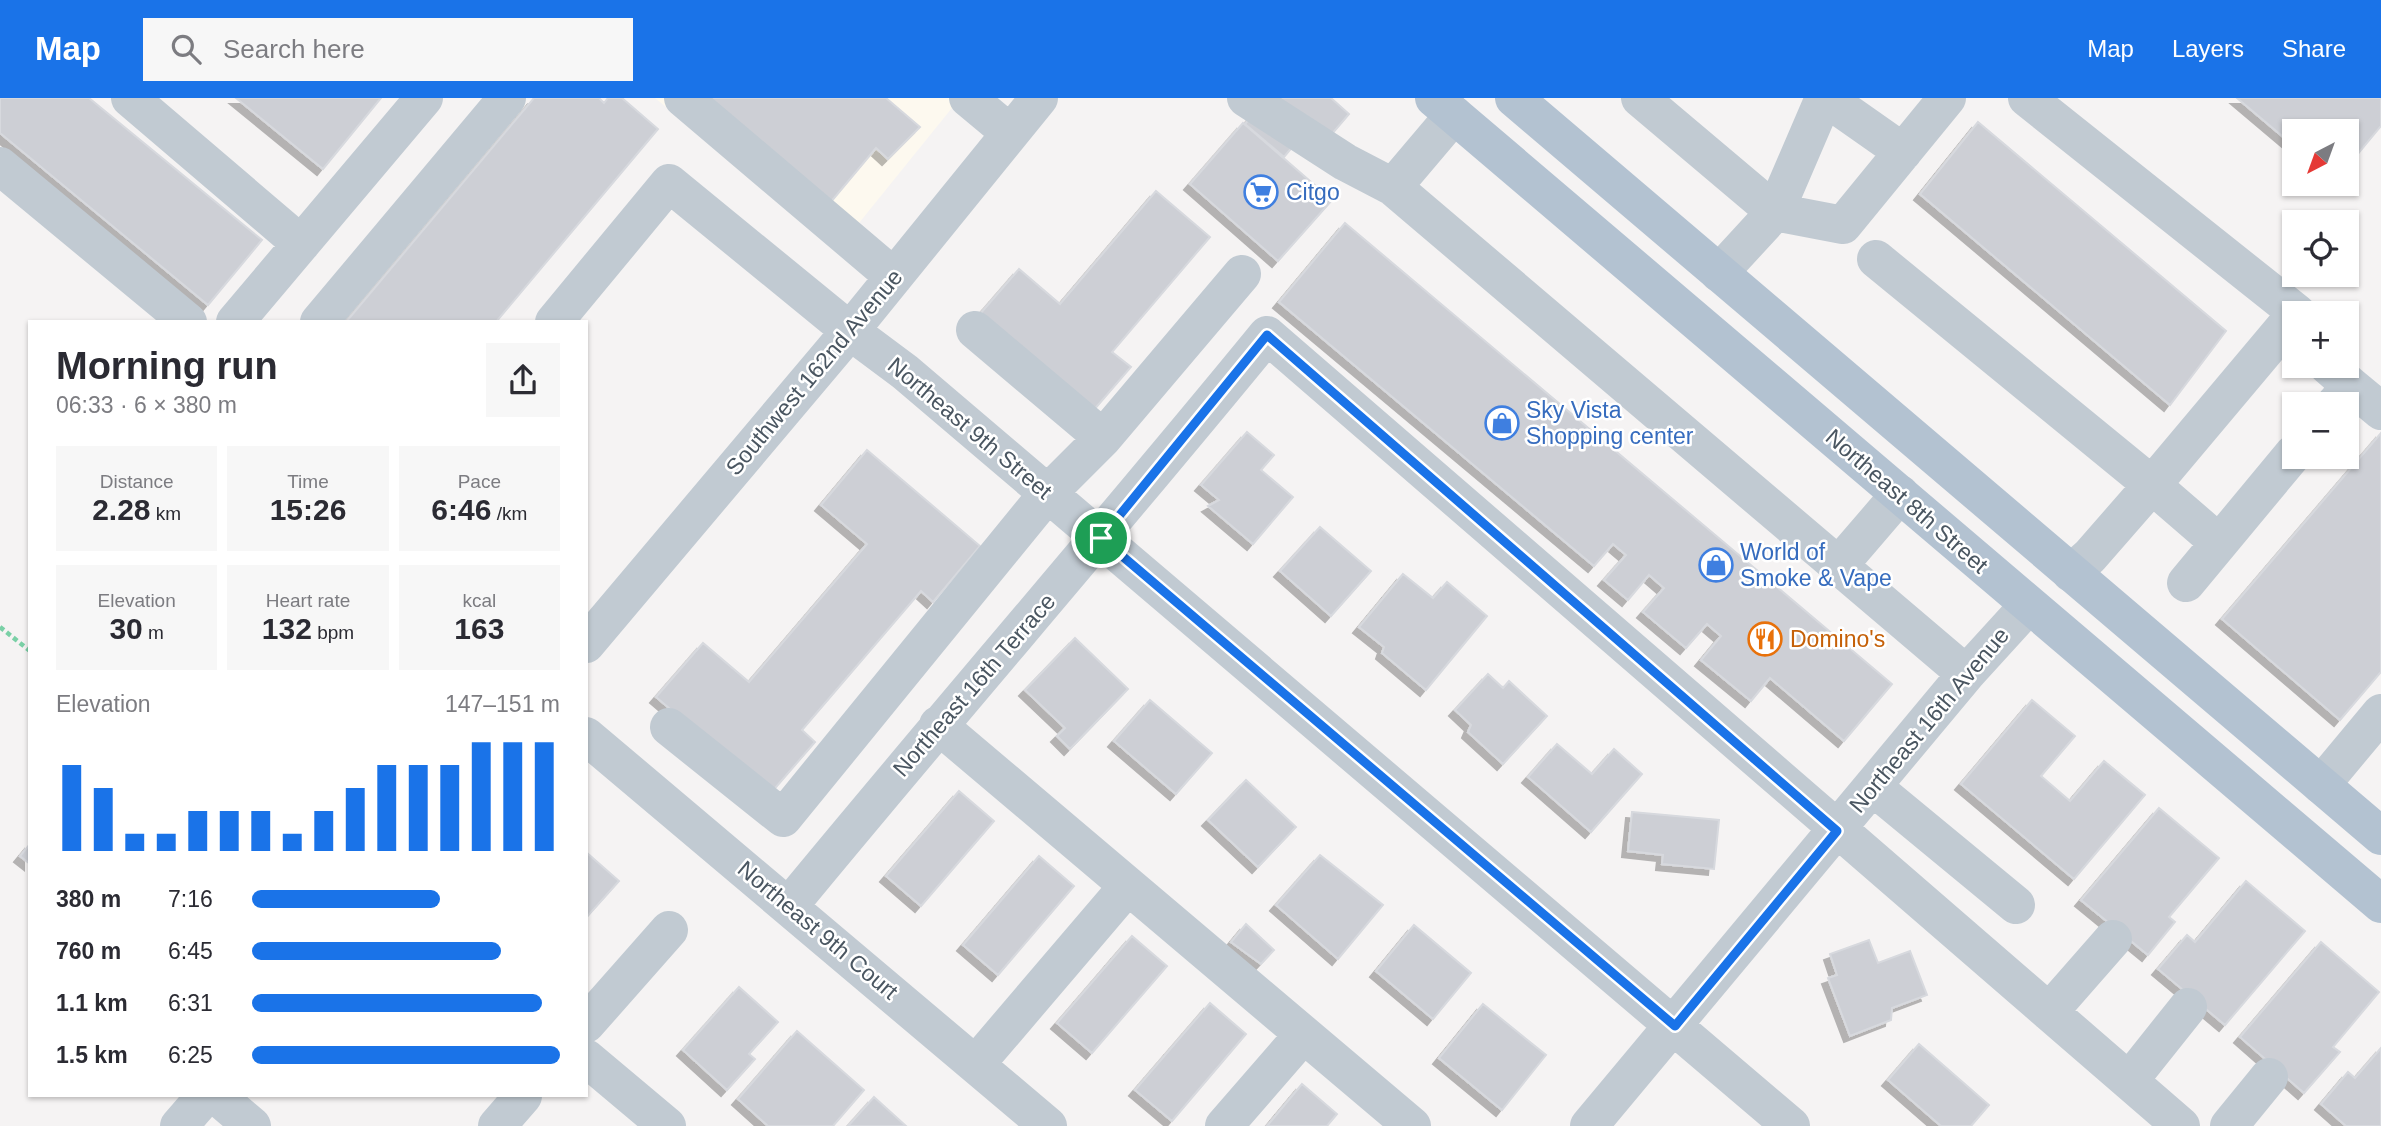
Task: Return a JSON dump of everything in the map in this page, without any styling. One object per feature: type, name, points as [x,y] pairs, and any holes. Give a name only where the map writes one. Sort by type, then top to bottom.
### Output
[{"type":"main road","points":[[1514,98],[2381,836]]},
{"type":"main road","name":"Northeast 8th Street","points":[[1444,106],[2381,904]]},
{"type":"main road","points":[[2028,606],[2071,573]]},
{"type":"street","points":[[130,98],[300,244]]},
{"type":"street","points":[[237,320],[424,98]]},
{"type":"street","points":[[321,320],[506,98]]},
{"type":"street","points":[[683,98],[894,277]]},
{"type":"street","points":[[968,98],[1010,133]]},
{"type":"street","name":"Southwest 162nd Avenue","points":[[588,642],[894,277],[1039,98]]},
{"type":"street","points":[[1246,98],[1345,162],[1393,187],[1966,674]]},
{"type":"street","points":[[1640,98],[1775,212],[1843,225],[1947,98]]},
{"type":"street","points":[[1719,273],[1775,212],[1825,98],[1903,152]]},
{"type":"street","points":[[2027,98],[2282,315]]},
{"type":"street","points":[[1393,187],[1444,106]]},
{"type":"street","points":[[0,166],[186,320]]},
{"type":"street","name":"Northeast 9th Street","points":[[556,320],[668,183],[849,331],[888,358],[1791,1126]]},
{"type":"street","points":[[1876,259],[2220,542]]},
{"type":"street","points":[[669,727],[783,818],[1048,493],[1103,438],[1242,274]]},
{"type":"street","points":[[975,330],[1103,438]]},
{"type":"street","name":"Northeast 16th Terrace","points":[[789,906],[938,725],[1101,538],[1267,335],[1837,831]]},
{"type":"street","points":[[2071,573],[2091,556],[2282,336]]},
{"type":"street","points":[[2338,385],[2381,411]]},
{"type":"street","points":[[2186,583],[2282,467]]},
{"type":"street","points":[[1839,565],[1900,494]]},
{"type":"street","name":"Northeast 16th Avenue","points":[[1589,1126],[1966,674],[2028,606]]},
{"type":"street","points":[[2321,785],[2381,713]]},
{"type":"street","points":[[938,725],[1412,1126]]},
{"type":"street","name":"Northeast 9th Court","points":[[588,738],[1048,1126]]},
{"type":"street","points":[[1873,786],[2016,905]]},
{"type":"street","points":[[1837,831],[2181,1126]]},
{"type":"street","points":[[976,1064],[1127,887]]},
{"type":"street","points":[[588,1022],[669,930]]},
{"type":"street","points":[[2049,1013],[2113,939]]},
{"type":"street","points":[[2129,1081],[2188,1007]]},
{"type":"street","points":[[1224,1126],[1303,1035]]},
{"type":"street","points":[[588,1060],[667,1126]]},
{"type":"street","points":[[2229,1126],[2269,1077]]},
{"type":"street","points":[[179,1126],[204,1097]]},
{"type":"street","points":[[218,1097],[252,1126]]},
{"type":"street","points":[[497,1126],[522,1097]]},
{"type":"path","points":[[0,628],[28,649]]},
{"type":"shaded area","points":[[655,98],[960,98],[838,249]]},
{"type":"building","points":[[0,98],[89,98],[262,240],[208,305],[0,133]]},
{"type":"building","points":[[236,98],[381,98],[323,169]]},
{"type":"building","points":[[534,98],[599,98],[604,103],[608,98],[622,98],[658,129],[498,320],[348,320]]},
{"type":"building","points":[[705,98],[886,98],[920,127],[888,159],[876,148],[830,203]]},
{"type":"building","name":"Citgo","points":[[1267,98],[1331,98],[1349,114],[1325,142],[1308,128],[1284,157],[1245,124]]},
{"type":"building","points":[[2237,98],[2381,98],[2381,126],[2359,153],[2359,119],[2282,119],[2282,136]]},
{"type":"building","points":[[1978,122],[2226,331],[2170,405],[1920,194]]},
{"type":"building","name":"Citgo","points":[[1243,123],[1332,200],[1278,261],[1190,184]]},
{"type":"building","points":[[1156,191],[1210,237],[1112,352],[1131,367],[1086,419],[973,322],[1019,269],[1060,304]]},
{"type":"building","name":"Sky Vista Shopping center","points":[[1345,223],[1892,684],[1844,741],[1770,678],[1751,701],[1701,660],[1721,636],[1707,624],[1686,648],[1643,612],[1664,588],[1649,575],[1628,600],[1604,580],[1626,555],[1613,544],[1594,566],[1279,302]]},
{"type":"building","points":[[1247,432],[1274,455],[1261,470],[1293,497],[1253,544],[1208,506],[1219,500],[1201,485]]},
{"type":"building","points":[[2381,433],[2381,672],[2340,720],[2222,619],[2350,469],[2359,469],[2359,459]]},
{"type":"building","points":[[867,450],[980,546],[933,602],[921,591],[802,730],[815,742],[770,794],[656,697],[703,643],[749,682],[867,544],[821,505]]},
{"type":"building","points":[[1320,527],[1371,571],[1331,616],[1280,571]]},
{"type":"building","points":[[1403,574],[1433,598],[1447,582],[1487,616],[1426,690],[1382,653],[1384,647],[1359,627]]},
{"type":"building","points":[[1075,638],[1128,689],[1070,749],[1057,736],[1065,728],[1025,690]]},
{"type":"building","points":[[1488,674],[1503,688],[1509,681],[1547,716],[1503,764],[1468,732],[1471,725],[1455,710]]},
{"type":"building","points":[[1150,700],[1212,753],[1176,794],[1114,741]]},
{"type":"building","points":[[2032,700],[2075,736],[2041,776],[2070,801],[2104,761],[2145,795],[2074,879],[1961,784]]},
{"type":"building","points":[[1557,744],[1592,774],[1614,749],[1642,774],[1591,832],[1528,777]]},
{"type":"building","points":[[1246,780],[1296,827],[1258,867],[1208,820]]},
{"type":"building","points":[[959,791],[994,821],[921,906],[886,876]]},
{"type":"building","points":[[2159,808],[2219,858],[2169,917],[2175,922],[2148,955],[2081,900]]},
{"type":"building","points":[[1632,812],[1719,820],[1714,869],[1662,864],[1663,855],[1628,851]]},
{"type":"building","points":[[28,846],[28,862],[20,856]]},
{"type":"building","points":[[588,854],[619,881],[588,916]]},
{"type":"building","points":[[1320,855],[1383,905],[1338,959],[1276,905]]},
{"type":"building","points":[[1039,856],[1074,886],[998,975],[963,945]]},
{"type":"building","points":[[2246,881],[2305,931],[2225,1025],[2158,969],[2187,935],[2195,942]]},
{"type":"building","points":[[1246,924],[1274,950],[1261,964],[1231,942]]},
{"type":"building","points":[[1414,925],[1471,973],[1433,1019],[1376,971]]},
{"type":"building","points":[[1132,936],[1167,966],[1092,1053],[1057,1023]]},
{"type":"building","points":[[1869,940],[1878,963],[1910,951],[1927,995],[1892,1008],[1891,1020],[1850,1036],[1828,978],[1837,975],[1830,954]]},
{"type":"building","points":[[2321,942],[2379,992],[2333,1047],[2340,1052],[2304,1093],[2240,1037]]},
{"type":"building","points":[[739,987],[778,1022],[749,1054],[755,1059],[727,1090],[683,1050]]},
{"type":"building","points":[[1210,1003],[1246,1034],[1172,1121],[1135,1090]]},
{"type":"building","points":[[1483,1004],[1546,1055],[1502,1110],[1439,1058]]},
{"type":"building","points":[[797,1031],[864,1090],[833,1126],[768,1126],[738,1099]]},
{"type":"building","points":[[1919,1044],[1989,1105],[1971,1126],[1941,1126],[1888,1080]]},
{"type":"building","points":[[2381,1048],[2381,1126],[2346,1126],[2321,1104],[2348,1072],[2355,1078]]},
{"type":"building","points":[[1302,1084],[1337,1114],[1327,1126],[1267,1126]]},
{"type":"building","points":[[874,1097],[906,1126],[848,1126]]},
{"type":"place","name":"Citgo","points":[[1261,192]]},
{"type":"place","name":"Sky Vista Shopping center","points":[[1502,423]]},
{"type":"place","name":"World of Smoke & Vape","points":[[1716,565]]},
{"type":"place","name":"Domino's","points":[[1765,639]]},
{"type":"route","points":[[1267,335],[1837,831],[1675,1026],[1101,538],[1267,335]]}]
